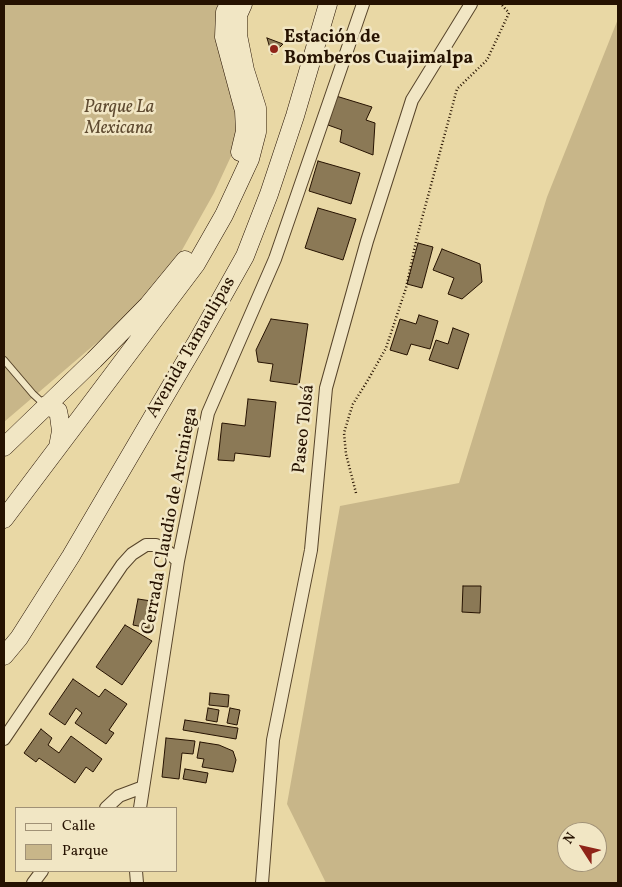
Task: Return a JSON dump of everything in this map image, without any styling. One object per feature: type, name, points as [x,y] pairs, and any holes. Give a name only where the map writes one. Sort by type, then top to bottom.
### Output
[{"type":"street","points":[[4,447],[148,306],[186,258],[213,211],[239,156],[245,131],[244,111],[224,37],[226,12],[229,4]]},
{"type":"street","points":[[4,519],[196,264],[224,215],[250,159],[257,132],[258,108],[245,70],[238,35],[238,15],[243,4]]},
{"type":"street","name":"Cerrada Claudio de Arciniega","points":[[143,787],[178,561],[208,413],[276,259],[363,4]]},
{"type":"street","name":"Paseo Tolsá","points":[[262,883],[274,740],[311,550],[326,388],[367,241],[412,100],[471,4]]},
{"type":"street","name":"Avenida Tamaulipas","points":[[4,656],[19,638],[71,556],[245,256],[269,194],[295,116],[324,7]]},
{"type":"street","points":[[46,405],[58,411],[61,431],[58,447]]},
{"type":"street","points":[[4,738],[122,565],[132,554],[146,545],[156,546],[167,551],[178,561]]},
{"type":"street","points":[[107,807],[119,796],[143,787],[140,807]]},
{"type":"street","points":[[33,883],[41,872]]},
{"type":"lane","points":[[4,360],[33,394],[46,405]]},
{"type":"path","points":[[356,493],[346,454],[344,433],[353,404],[386,348],[406,288],[417,237],[457,89],[487,60],[509,13],[501,4]]},
{"type":"green space","name":"Parque La Mexicana","points":[[4,4],[225,4],[238,131],[233,152],[214,193],[177,259],[152,290],[115,327],[4,422]]},
{"type":"green space","points":[[618,19],[618,883],[326,883],[287,804],[340,506],[459,483],[547,197]]},
{"type":"building","name":"Estación de Bomberos Cuajimalpa","points":[[267,38],[283,44],[272,55]]},
{"type":"building","points":[[336,96],[372,107],[366,120],[375,123],[373,155],[340,142],[342,130],[328,125]]},
{"type":"building","points":[[318,161],[360,173],[351,204],[309,191]]},
{"type":"building","points":[[318,208],[356,219],[343,260],[305,248]]},
{"type":"building","points":[[418,243],[433,247],[422,288],[407,284]]},
{"type":"building","points":[[442,249],[480,264],[482,282],[462,299],[448,294],[454,278],[433,270]]},
{"type":"building","points":[[419,315],[438,321],[430,349],[411,344],[407,355],[390,350],[400,319],[416,324]]},
{"type":"building","points":[[271,319],[308,324],[299,385],[270,381],[273,364],[258,362],[256,350]]},
{"type":"building","points":[[453,328],[469,334],[458,369],[429,360],[436,340],[448,344]]},
{"type":"building","points":[[248,399],[276,402],[270,457],[235,453],[234,461],[218,460],[222,423],[245,426]]},
{"type":"building","points":[[463,586],[481,586],[480,613],[462,612]]},
{"type":"building","points":[[138,599],[158,602],[153,629],[133,625]]},
{"type":"building","points":[[125,625],[152,641],[122,685],[96,667]]},
{"type":"building","points":[[73,679],[99,697],[105,689],[127,704],[109,730],[114,733],[106,744],[75,723],[82,713],[76,708],[65,725],[49,714]]},
{"type":"building","points":[[210,693],[229,695],[228,707],[209,705]]},
{"type":"building","points":[[208,708],[219,710],[217,722],[206,720]]},
{"type":"building","points":[[230,708],[240,710],[237,725],[227,723]]},
{"type":"building","points":[[185,720],[238,728],[236,739],[183,730]]},
{"type":"building","points":[[41,729],[52,738],[48,745],[59,753],[71,736],[102,759],[93,772],[86,767],[75,783],[39,758],[36,762],[24,753]]},
{"type":"building","points":[[166,738],[195,741],[193,754],[182,753],[179,779],[162,777]]},
{"type":"building","points":[[200,742],[219,745],[233,751],[236,760],[233,772],[202,767],[204,759],[197,758]]},
{"type":"building","points":[[185,769],[208,773],[206,783],[183,779]]},
{"type":"place","name":"Estación de Bomberos Cuajimalpa","points":[[274,49]]}]
